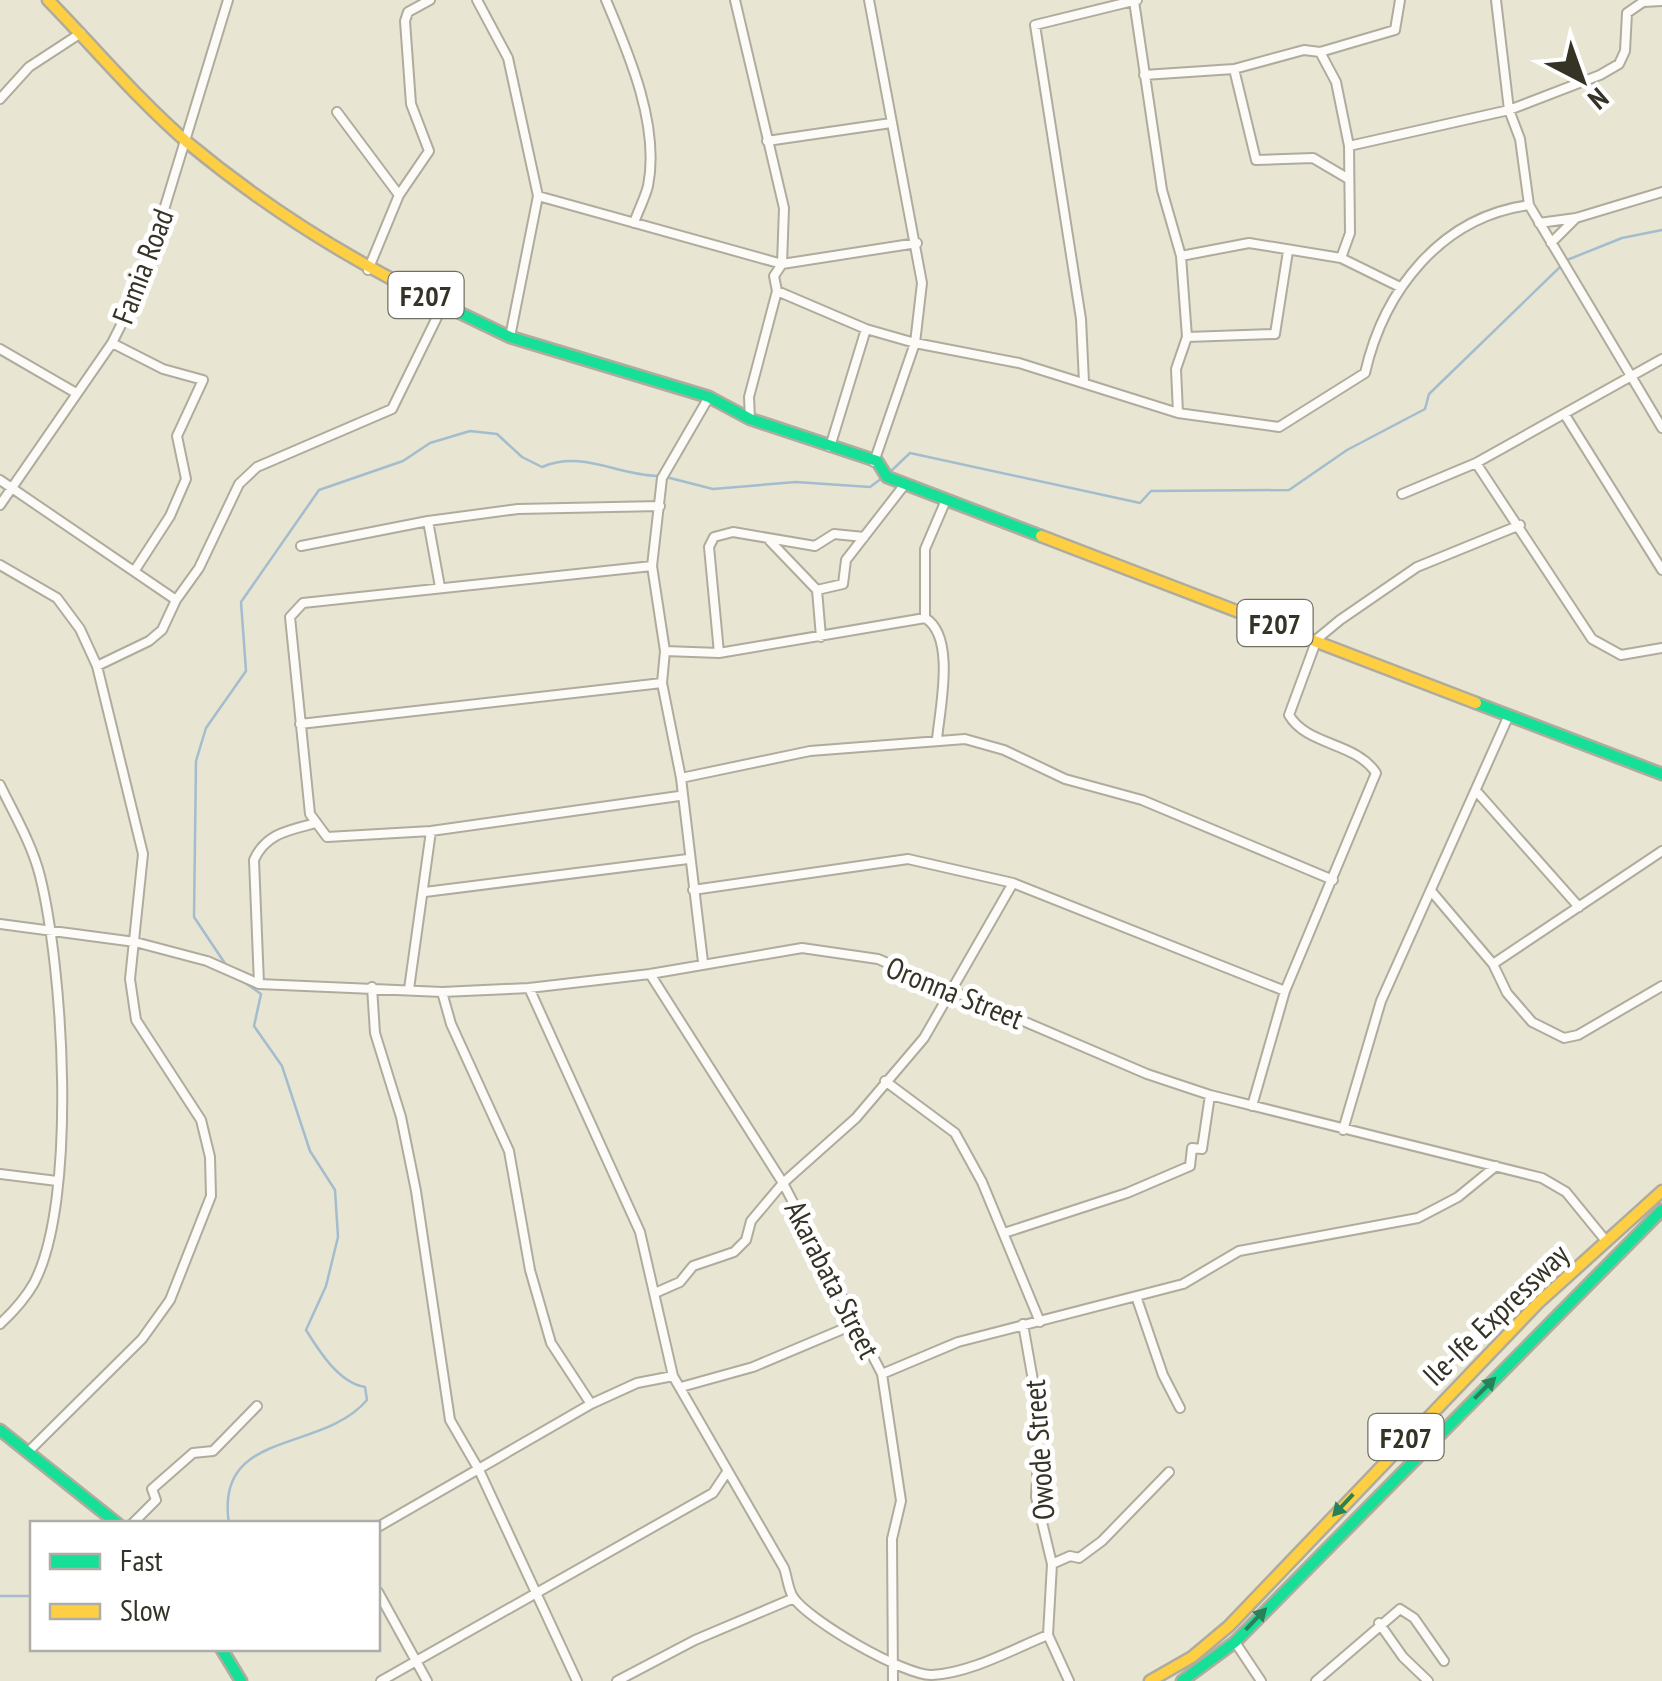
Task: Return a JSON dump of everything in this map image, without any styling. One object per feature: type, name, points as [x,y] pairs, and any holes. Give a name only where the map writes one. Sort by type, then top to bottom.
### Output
[{"type":"main road","name":"F207","points":[[48,0],[185,140],[272,208],[368,270],[510,337],[708,397],[750,419],[876,461],[887,476],[946,500],[1318,639],[1662,774]]},
{"type":"main road","name":"Ile-Ife Expressway","points":[[1150,1681],[1192,1657],[1229,1626],[1431,1411],[1662,1191]]},
{"type":"main road","name":"Ile-Ife Expressway","points":[[1182,1681],[1235,1642],[1662,1210]]},
{"type":"main road","points":[[0,1430],[114,1521]]},
{"type":"main road","points":[[222,1651],[240,1681]]},
{"type":"street","name":"Famia Road","points":[[0,506],[112,343],[142,285],[228,0]]},
{"type":"street","points":[[368,270],[399,195],[429,151],[411,104],[405,21],[408,12],[430,0]]},
{"type":"street","points":[[477,0],[508,58],[538,196],[510,337]]},
{"type":"street","points":[[606,0],[628,56],[650,145],[648,186],[634,223]]},
{"type":"street","points":[[735,0],[784,208],[782,264],[774,276],[777,292],[749,397],[750,419]]},
{"type":"street","points":[[870,0],[891,124],[918,243],[922,283],[915,343],[876,461]]},
{"type":"street","points":[[1084,382],[1081,320],[1035,25],[1136,0],[1162,190],[1180,256],[1187,336],[1176,369],[1178,413]]},
{"type":"street","points":[[1144,75],[1234,69],[1304,50],[1320,52],[1395,30],[1400,0]]},
{"type":"street","points":[[1496,0],[1509,110],[1520,138],[1529,205],[1662,428]]},
{"type":"street","points":[[1349,146],[1509,110],[1600,76],[1619,64],[1625,51],[1627,12],[1643,2],[1662,2]]},
{"type":"street","points":[[0,99],[29,67],[81,33]]},
{"type":"street","points":[[1320,52],[1336,82],[1349,146],[1350,233],[1340,258]]},
{"type":"street","points":[[1234,69],[1256,160],[1312,158],[1347,178]]},
{"type":"street","points":[[337,112],[399,195]]},
{"type":"street","points":[[767,141],[891,124]]},
{"type":"street","points":[[1539,223],[1576,218],[1662,192]]},
{"type":"street","points":[[538,196],[782,264],[918,243]]},
{"type":"street","points":[[777,292],[866,329],[915,343],[1019,363],[1178,413],[1279,427],[1365,373],[1374,331],[1400,286],[1471,220],[1496,210],[1529,205]]},
{"type":"street","points":[[1553,246],[1576,218]]},
{"type":"street","points":[[1180,256],[1249,243],[1340,258],[1400,286]]},
{"type":"street","points":[[1187,336],[1275,334],[1288,250]]},
{"type":"street","points":[[97,666],[149,641],[162,630],[176,600],[200,568],[240,484],[257,467],[392,409],[444,303]]},
{"type":"street","points":[[830,447],[866,329]]},
{"type":"street","points":[[112,343],[163,369],[202,380],[178,436],[186,479],[170,516],[135,570]]},
{"type":"street","points":[[0,349],[76,392]]},
{"type":"street","points":[[1402,494],[1476,463],[1662,360]]},
{"type":"street","points":[[704,962],[680,796],[681,778],[662,683],[665,651],[652,566],[662,478],[708,397]]},
{"type":"street","points":[[1566,414],[1662,570]]},
{"type":"street","points":[[1476,463],[1592,640],[1621,655],[1662,648]]},
{"type":"street","points":[[0,480],[176,600]]},
{"type":"street","points":[[817,590],[843,584],[846,560],[902,488],[901,482]]},
{"type":"street","points":[[937,738],[944,674],[938,631],[925,618],[925,550],[946,500]]},
{"type":"street","points":[[301,546],[518,508],[660,506]]},
{"type":"street","points":[[428,521],[440,587]]},
{"type":"street","points":[[1252,1106],[1286,990],[1376,773],[1366,757],[1296,726],[1289,715],[1318,639],[1417,568],[1520,525]]},
{"type":"street","points":[[718,653],[709,547],[714,537],[733,532],[815,546],[834,534],[864,537]]},
{"type":"street","points":[[770,541],[817,590],[821,637]]},
{"type":"street","points":[[0,565],[57,598],[80,629],[97,666],[144,854],[130,979],[136,1020],[201,1120],[210,1157],[211,1196],[170,1300],[142,1339],[28,1450]]},
{"type":"street","points":[[652,566],[303,603],[296,608],[290,617],[310,814],[327,837],[431,831],[680,796]]},
{"type":"street","points":[[665,651],[718,653],[925,618]]},
{"type":"street","points":[[300,724],[662,683]]},
{"type":"street","points":[[1342,1130],[1381,1001],[1478,793],[1509,715]]},
{"type":"street","points":[[681,778],[810,751],[937,738],[965,739],[1004,750],[1064,779],[1142,800],[1333,880]]},
{"type":"street","points":[[0,785],[31,850],[51,928],[64,1100],[57,1180],[43,1261],[33,1284],[0,1324]]},
{"type":"street","points":[[1478,793],[1578,907]]},
{"type":"street","points":[[0,924],[135,942],[207,961],[258,983],[254,860],[267,840],[316,824]]},
{"type":"street","points":[[409,989],[431,831]]},
{"type":"street","points":[[1493,964],[1662,850]]},
{"type":"street","points":[[425,892],[688,859]]},
{"type":"street","points":[[693,890],[908,859],[1013,883],[1286,990]]},
{"type":"street","points":[[655,1292],[680,1282],[693,1266],[734,1252],[746,1240],[751,1221],[783,1183],[856,1118],[924,1038],[1013,883]]},
{"type":"street","points":[[1432,892],[1493,964],[1507,994],[1532,1022],[1564,1038],[1596,1026],[1662,986]]},
{"type":"street","name":"Oronna Street","points":[[258,983],[442,992],[528,988],[650,974],[802,948],[842,952],[878,960],[1147,1074],[1210,1095],[1542,1178],[1566,1192],[1606,1241]]},
{"type":"street","name":"Akarabata Street","points":[[650,974],[783,1183],[882,1374],[901,1500],[892,1539],[893,1681]]},
{"type":"street","points":[[372,987],[374,1033],[401,1117],[416,1192],[450,1420],[478,1470],[577,1681]]},
{"type":"street","points":[[528,988],[640,1232],[673,1376],[784,1568],[794,1598],[834,1630],[913,1673],[934,1675],[1048,1635]]},
{"type":"street","points":[[442,992],[451,1024],[509,1150],[530,1270],[551,1343],[591,1404]]},
{"type":"street","points":[[885,1081],[955,1133],[1004,1233],[1040,1322]]},
{"type":"street","points":[[1004,1233],[1126,1193],[1190,1166],[1192,1148],[1202,1150],[1210,1095]]},
{"type":"street","points":[[882,1374],[958,1342],[1184,1284],[1240,1251],[1418,1218],[1458,1198],[1496,1166]]},
{"type":"street","points":[[0,1174],[57,1180]]},
{"type":"street","points":[[1137,1298],[1163,1375],[1180,1408]]},
{"type":"street","points":[[681,1388],[753,1367],[854,1324]]},
{"type":"street","name":"Owode Street","points":[[1023,1324],[1040,1420],[1036,1497],[1052,1564],[1048,1635],[1069,1681]]},
{"type":"street","points":[[380,1525],[591,1404],[637,1383],[673,1376]]},
{"type":"street","points":[[135,1521],[156,1500],[152,1489],[193,1452],[212,1451],[257,1406]]},
{"type":"street","points":[[381,1681],[713,1494],[727,1472]]},
{"type":"street","points":[[1052,1564],[1070,1556],[1078,1558],[1102,1541],[1169,1472]]},
{"type":"street","points":[[380,1596],[427,1681]]},
{"type":"street","points":[[617,1681],[695,1640],[794,1598]]},
{"type":"street","points":[[1316,1681],[1378,1623],[1400,1609],[1409,1614],[1444,1661]]},
{"type":"street","points":[[1378,1623],[1403,1657],[1428,1681]]},
{"type":"street","points":[[1235,1642],[1261,1681]]},
{"type":"waterway","points":[[1567,260],[1622,238],[1662,230]]},
{"type":"waterway","points":[[889,473],[910,453],[1140,503],[1151,491],[1289,490],[1347,450],[1425,409],[1429,394],[1561,266]]},
{"type":"waterway","points":[[226,965],[194,917],[196,761],[206,728],[246,671],[241,602],[319,490],[403,461],[430,443],[470,431],[497,434],[522,457],[542,467],[557,462],[586,462],[658,476]]},
{"type":"waterway","points":[[666,477],[713,489],[796,482],[870,487],[882,478]]},
{"type":"waterway","points":[[229,1521],[229,1493],[238,1472],[254,1457],[324,1429],[367,1400],[365,1387],[338,1373],[306,1330],[326,1286],[338,1237],[335,1190],[310,1151],[282,1066],[254,1026],[261,994],[234,975]]},
{"type":"waterway","points":[[0,1596],[30,1596]]},
{"type":"traffic: fast","points":[[454,310],[510,337],[709,397],[750,419],[877,461],[887,477],[1041,536]]},
{"type":"traffic: fast","points":[[1476,703],[1662,774]]},
{"type":"traffic: fast","points":[[1182,1681],[1235,1642],[1662,1210]]},
{"type":"traffic: fast","points":[[0,1430],[114,1521]]},
{"type":"traffic: fast","points":[[223,1651],[241,1681]]},
{"type":"traffic: slow","points":[[48,0],[152,109],[219,168],[315,235],[454,310]]},
{"type":"traffic: slow","points":[[1041,536],[1476,703]]},
{"type":"traffic: slow","points":[[1150,1681],[1192,1657],[1229,1626],[1538,1303],[1662,1191]]}]
